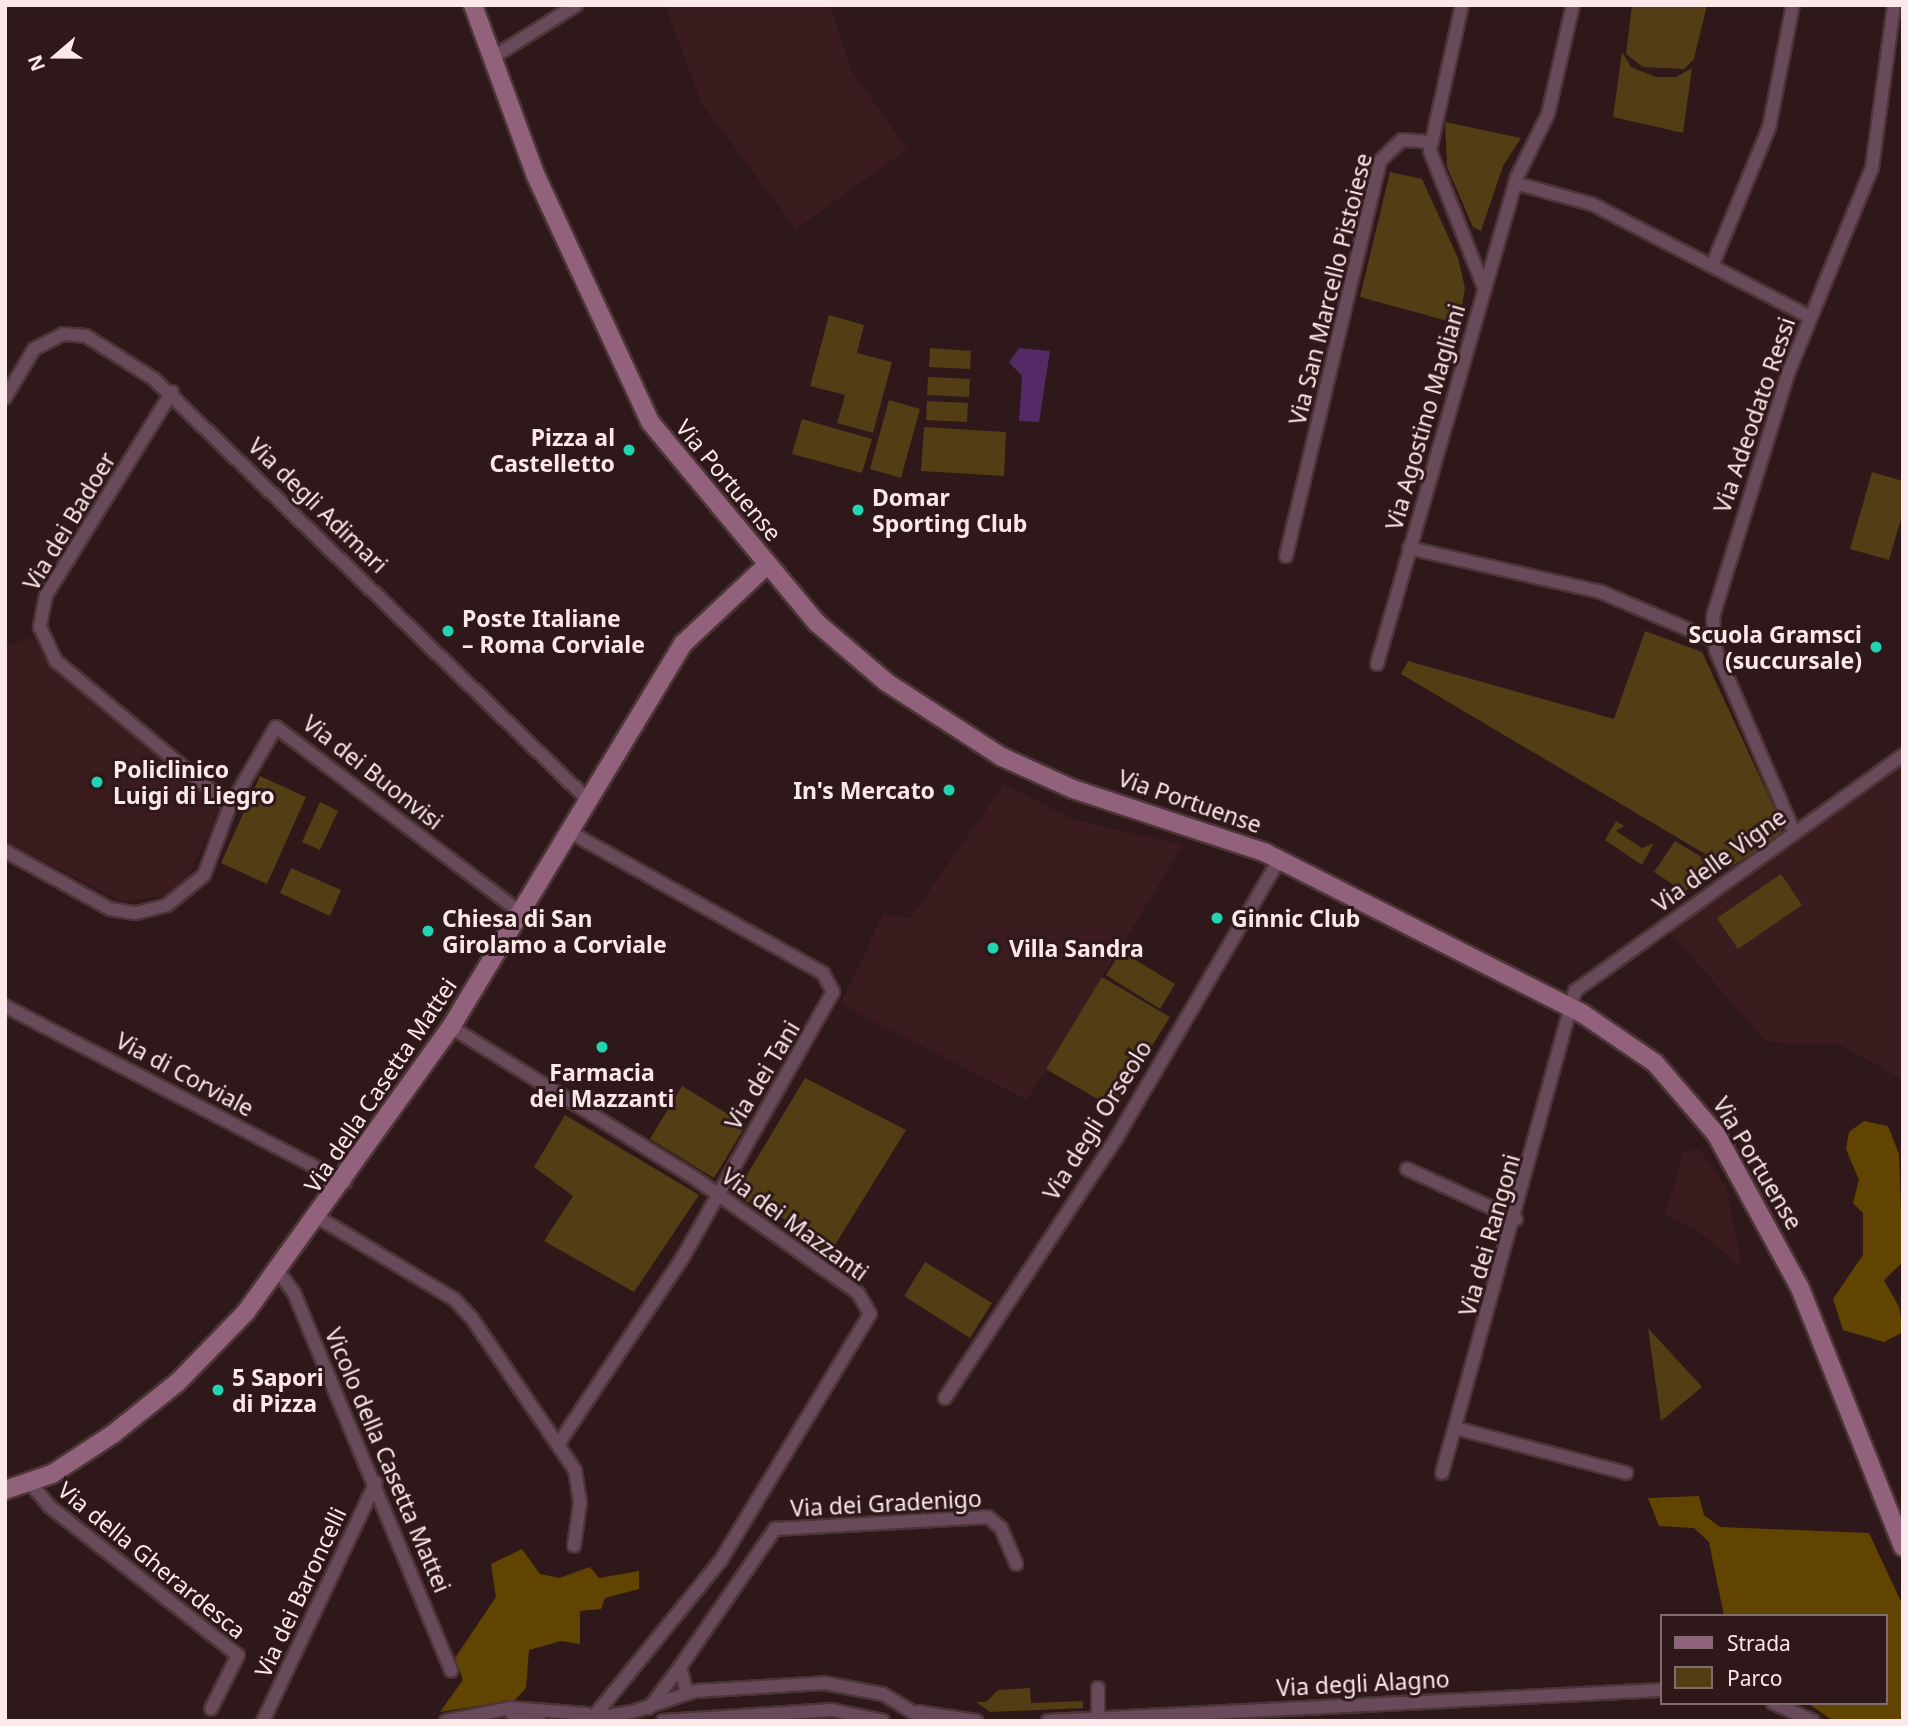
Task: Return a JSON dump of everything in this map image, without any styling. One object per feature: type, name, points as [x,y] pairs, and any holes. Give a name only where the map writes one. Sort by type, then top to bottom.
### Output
[{"type":"main road","name":"Via Portuense","points":[[473,5],[490,59],[570,255],[650,422],[767,565],[854,657],[990,751],[1065,786],[1279,860],[1570,1007],[1655,1063],[1716,1133],[1810,1309],[1903,1547]]},
{"type":"main road","name":"Via della Casetta Mattei","points":[[5,1490],[30,1483],[82,1456],[160,1398],[221,1340],[278,1271],[345,1182],[451,1027],[691,634],[767,565]]},
{"type":"street","points":[[490,59],[576,5]]},
{"type":"street","points":[[1462,5],[1429,142],[1438,184],[1485,290]]},
{"type":"street","name":"Via Agostino Magliani","points":[[1377,664],[1515,183],[1548,114],[1573,5]]},
{"type":"street","points":[[1712,266],[1769,128],[1793,5]]},
{"type":"street","name":"Via Adeodato Ressi","points":[[1794,832],[1713,640],[1715,606],[1745,501],[1810,317],[1872,168],[1894,5]]},
{"type":"street","name":"Via San Marcello Pistoiese","points":[[1286,556],[1380,161],[1402,140],[1429,142]]},
{"type":"street","points":[[1515,183],[1591,204],[1810,317]]},
{"type":"street","name":"Via degli Adimari","points":[[5,397],[34,349],[69,334],[90,338],[172,392],[588,800]]},
{"type":"street","name":"Via dei Badoer","points":[[172,392],[46,595],[40,627],[56,661],[230,806]]},
{"type":"street","points":[[1409,548],[1601,592],[1713,640]]},
{"type":"street","name":"Via dei Buonvisi","points":[[5,851],[110,909],[147,912],[178,900],[199,883],[230,806],[270,729],[280,727],[522,914]]},
{"type":"street","name":"Via delle Vigne","points":[[1570,1007],[1585,982],[1903,755]]},
{"type":"street","name":"Via dei Tani","points":[[559,1443],[664,1288],[830,1003],[832,984],[822,973],[570,832]]},
{"type":"street","name":"Via degli Orseolo","points":[[945,1398],[1117,1137],[1279,860]]},
{"type":"street","name":"Via di Corviale","points":[[5,1006],[345,1182]]},
{"type":"street","name":"Via dei Rangoni","points":[[1442,1472],[1516,1219],[1570,1007]]},
{"type":"street","name":"Via dei Mazzanti","points":[[451,1027],[717,1194],[858,1293],[870,1318],[720,1560],[594,1715]]},
{"type":"street","points":[[1407,1169],[1516,1219]]},
{"type":"street","points":[[319,1218],[463,1307],[559,1443],[579,1487],[574,1546]]},
{"type":"street","name":"Vicolo della Casetta Mattei","points":[[278,1271],[295,1293],[376,1482],[451,1671]]},
{"type":"street","points":[[1455,1428],[1626,1473]]},
{"type":"street","name":"Via dei Baroncelli","points":[[263,1721],[376,1482]]},
{"type":"street","name":"Via della Gherardesca","points":[[30,1483],[49,1506],[238,1655],[211,1709]]},
{"type":"street","name":"Via dei Gradenigo","points":[[680,1667],[771,1531],[988,1517],[1001,1528],[1016,1564]]},
{"type":"street","points":[[649,1708],[680,1667]]},
{"type":"street","points":[[680,1667],[687,1693]]},
{"type":"street","points":[[446,1721],[488,1712],[594,1715],[649,1708],[687,1693],[833,1684],[874,1691],[922,1716],[976,1721]]},
{"type":"street","points":[[1098,1688],[1098,1720]]},
{"type":"street","name":"Via degli Alagno","points":[[1048,1721],[1660,1690]]},
{"type":"street","points":[[1777,1705],[1813,1721]]},
{"type":"street","points":[[663,1721],[832,1710],[883,1721]]},
{"type":"street","points":[[488,1712],[540,1721]]},
{"type":"street","points":[[575,1721],[594,1715]]},
{"type":"shaded area","points":[[665,5],[830,5],[851,70],[907,149],[796,229],[702,104]]},
{"type":"shaded area","points":[[1019,348],[1050,351],[1039,422],[1019,421],[1022,376],[1009,362]]},
{"type":"shaded area","name":"Policlinico Luigi di Liegro","points":[[35,637],[55,670],[220,810],[188,877],[168,895],[123,902],[5,841],[5,645]]},
{"type":"shaded area","points":[[1903,763],[1903,1080],[1841,1045],[1767,1042],[1666,928]]},
{"type":"shaded area","name":"Villa Sandra","points":[[1004,784],[1074,820],[1183,845],[1027,1100],[841,1004],[883,914],[910,919]]},
{"type":"shaded area","points":[[1864,1121],[1888,1126],[1899,1154],[1903,1262],[1884,1280],[1899,1307],[1903,1332],[1884,1342],[1843,1330],[1833,1299],[1863,1255],[1863,1213],[1853,1203],[1859,1180],[1846,1149],[1849,1132]]},
{"type":"shaded area","points":[[1699,1149],[1726,1188],[1742,1267],[1694,1228],[1665,1215],[1683,1153]]},
{"type":"shaded area","points":[[1699,1496],[1704,1515],[1720,1527],[1869,1533],[1903,1606],[1903,1721],[1833,1721],[1811,1705],[1887,1705],[1887,1614],[1724,1614],[1709,1542],[1694,1528],[1659,1526],[1648,1498]]},
{"type":"shaded area","points":[[522,1549],[540,1574],[559,1578],[590,1567],[599,1578],[639,1571],[639,1589],[605,1598],[601,1609],[580,1611],[580,1644],[561,1641],[529,1650],[526,1688],[515,1700],[440,1712],[463,1680],[455,1658],[496,1597],[491,1564]]},
{"type":"green space","points":[[1632,5],[1707,5],[1694,59],[1684,69],[1643,67],[1626,54]]},
{"type":"green space","points":[[1622,52],[1631,67],[1656,77],[1676,77],[1692,68],[1683,133],[1613,117]]},
{"type":"green space","points":[[1445,122],[1521,138],[1503,166],[1481,231],[1473,227],[1447,167]]},
{"type":"green space","points":[[1390,172],[1422,179],[1458,258],[1465,288],[1459,324],[1360,297]]},
{"type":"green space","points":[[829,315],[864,325],[857,353],[892,362],[873,433],[837,423],[845,395],[810,386]]},
{"type":"green space","points":[[930,348],[971,351],[970,369],[929,367]]},
{"type":"green space","points":[[928,377],[970,379],[969,397],[927,395]]},
{"type":"green space","points":[[889,400],[920,409],[901,478],[870,469]]},
{"type":"green space","points":[[927,401],[968,403],[967,422],[926,420]]},
{"type":"green space","points":[[802,419],[872,439],[862,473],[792,454]]},
{"type":"green space","points":[[924,427],[1006,432],[1004,476],[921,471]]},
{"type":"green space","points":[[1872,472],[1903,481],[1903,512],[1889,560],[1850,549]]},
{"type":"green space","points":[[1645,631],[1702,652],[1783,827],[1779,836],[1729,868],[1401,674],[1408,661],[1614,719]]},
{"type":"green space","points":[[260,776],[306,797],[267,884],[221,863]]},
{"type":"green space","points":[[320,802],[338,811],[320,850],[302,842]]},
{"type":"green space","points":[[1616,821],[1624,826],[1616,831],[1642,848],[1654,843],[1642,865],[1605,840]]},
{"type":"green space","points":[[1675,841],[1718,867],[1684,892],[1654,872]]},
{"type":"green space","points":[[291,868],[341,890],[330,916],[280,893]]},
{"type":"green space","points":[[1781,874],[1802,905],[1738,949],[1717,918]]},
{"type":"green space","points":[[1121,951],[1175,984],[1160,1009],[1106,975]]},
{"type":"green space","points":[[1102,977],[1170,1017],[1113,1108],[1046,1069]]},
{"type":"green space","points":[[805,1078],[906,1130],[830,1253],[754,1197],[748,1203],[729,1191],[741,1172],[747,1175]]},
{"type":"green space","points":[[682,1086],[746,1125],[714,1178],[650,1139]]},
{"type":"green space","points":[[565,1115],[699,1195],[634,1292],[544,1241],[573,1196],[534,1167]]},
{"type":"green space","points":[[925,1262],[992,1303],[970,1338],[904,1296]]},
{"type":"green space","points":[[1648,1328],[1702,1387],[1661,1421]]},
{"type":"green space","points":[[1030,1688],[1031,1703],[1083,1701],[1083,1708],[990,1712],[976,1702],[986,1702],[998,1690]]},
{"type":"place","name":"Pizza al Castelletto","points":[[629,450]]},
{"type":"place","name":"Domar Sporting Club","points":[[858,510]]},
{"type":"place","name":"Poste Italiane – Roma Corviale","points":[[448,631]]},
{"type":"place","name":"Scuola Gramsci (succursale)","points":[[1876,647]]},
{"type":"place","name":"Policlinico Luigi di Liegro","points":[[97,782]]},
{"type":"place","name":"In's Mercato","points":[[949,790]]},
{"type":"place","name":"Ginnic Club","points":[[1217,918]]},
{"type":"place","name":"Chiesa di San Girolamo a Corviale","points":[[428,931]]},
{"type":"place","name":"Villa Sandra","points":[[993,948]]},
{"type":"place","name":"Farmacia dei Mazzanti","points":[[602,1047]]},
{"type":"place","name":"5 Sapori di Pizza","points":[[218,1390]]}]
